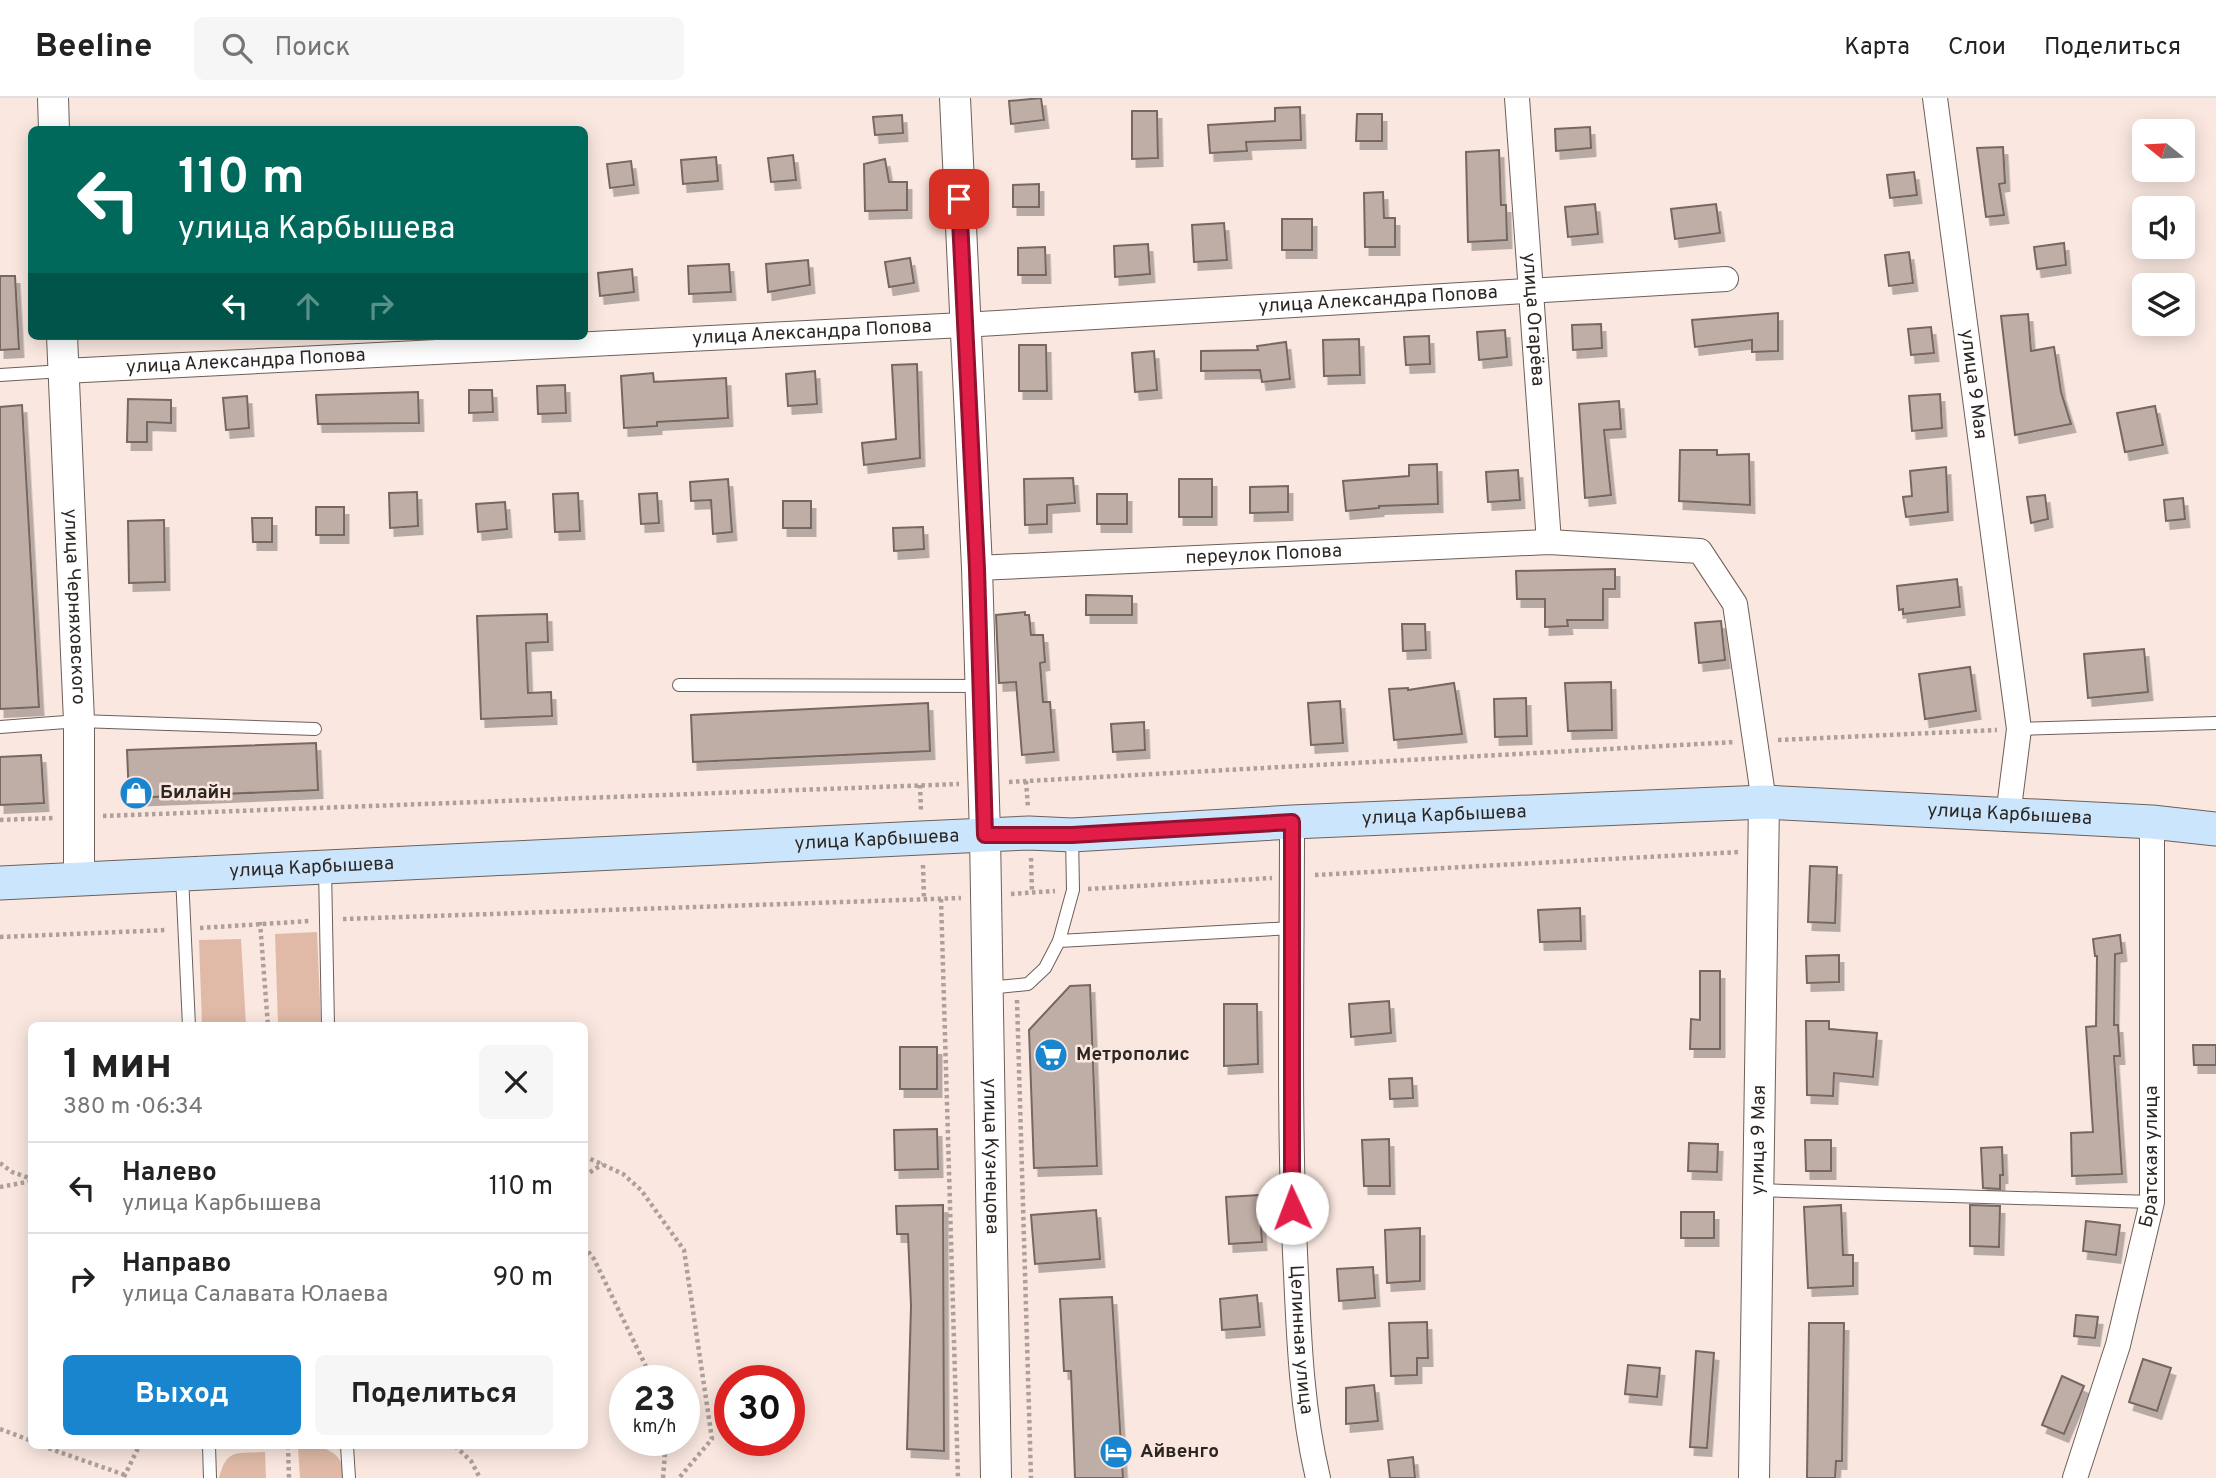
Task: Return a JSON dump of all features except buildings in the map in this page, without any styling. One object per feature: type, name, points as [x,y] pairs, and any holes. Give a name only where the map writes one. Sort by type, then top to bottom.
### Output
[{"type":"main road","name":"улица Карбышева","points":[[0,883],[985,835],[1072,835],[1292,822],[1764,802],[2152,822],[2216,829]]},
{"type":"street","points":[[53,98],[54,126]]},
{"type":"street","name":"улица Кузнецова","points":[[955,98],[977,569],[985,835],[1000,896],[1002,990],[996,1478]]},
{"type":"street","name":"улица Огарёва","points":[[1517,98],[1549,542]]},
{"type":"street","name":"улица 9 Мая","points":[[1935,98],[2019,729],[2008,816]]},
{"type":"street","name":"улица Александра Попова","points":[[64,371],[964,325],[1727,279]]},
{"type":"street","name":"улица Черняховского","points":[[62,340],[79,721],[79,878]]},
{"type":"street","name":"переулок Попова","points":[[977,569],[1549,542],[1700,551],[1735,604],[1764,802]]},
{"type":"street","name":"улица 9 Мая","points":[[1754,1478],[1764,802]]},
{"type":"street","name":"Целинная улица","points":[[1292,822],[1291,1183],[1300,1358],[1310,1445],[1318,1478]]},
{"type":"street","name":"Братская улица","points":[[2075,1478],[2118,1345],[2151,1202],[2152,822]]},
{"type":"lane","points":[[0,375],[64,371]]},
{"type":"lane","points":[[679,685],[981,686]]},
{"type":"lane","points":[[0,727],[79,721],[316,729]]},
{"type":"lane","points":[[2019,729],[2216,723]]},
{"type":"lane","points":[[1002,990],[1028,984],[1045,968],[1059,941],[1073,890],[1072,835]]},
{"type":"lane","points":[[325,866],[328,1022]]},
{"type":"lane","points":[[182,875],[189,1022]]},
{"type":"lane","points":[[1059,941],[1292,928]]},
{"type":"lane","points":[[1757,1190],[2151,1202]]},
{"type":"lane","points":[[209,1449],[210,1478]]},
{"type":"lane","points":[[347,1449],[349,1478]]},
{"type":"path","points":[[0,937],[184,929],[260,922],[940,899],[1763,851]]},
{"type":"path","points":[[1000,896],[1014,908]]},
{"type":"path","points":[[940,899],[958,1478]]},
{"type":"path","points":[[260,922],[268,1022]]},
{"type":"path","points":[[1002,990],[1031,1478]]},
{"type":"path","points":[[588,1158],[623,1174],[641,1190],[684,1251],[712,1439],[680,1478]]},
{"type":"path","points":[[0,1163],[12,1172],[28,1178]]},
{"type":"path","points":[[588,1173],[603,1164]]},
{"type":"path","points":[[0,1187],[28,1181]]},
{"type":"path","points":[[588,1251],[645,1365]]},
{"type":"path","points":[[0,1429],[28,1440]]},
{"type":"path","points":[[50,1449],[124,1477],[138,1449]]},
{"type":"path","points":[[288,1449],[289,1478]]},
{"type":"path","points":[[458,1449],[471,1461],[480,1478]]},
{"type":"path","points":[[663,1478],[665,1456]]},
{"type":"shaded area","points":[[317,932],[321,1022],[278,1022],[275,934]]},
{"type":"shaded area","points":[[241,939],[246,1022],[202,1022],[199,940]]},
{"type":"shaded area","points":[[298,1449],[325,1449],[338,1458],[342,1466],[343,1478],[300,1478]]},
{"type":"shaded area","points":[[265,1452],[266,1478],[219,1478],[226,1461],[234,1454]]},
{"type":"place","name":"Билайн","points":[[136,793]]},
{"type":"place","name":"Метрополис","points":[[1051,1055]]},
{"type":"place","name":"Айвенго","points":[[1116,1452]]},
{"type":"route","points":[[959,199],[977,569],[985,835],[1072,835],[1292,822],[1292,1208]]}]
